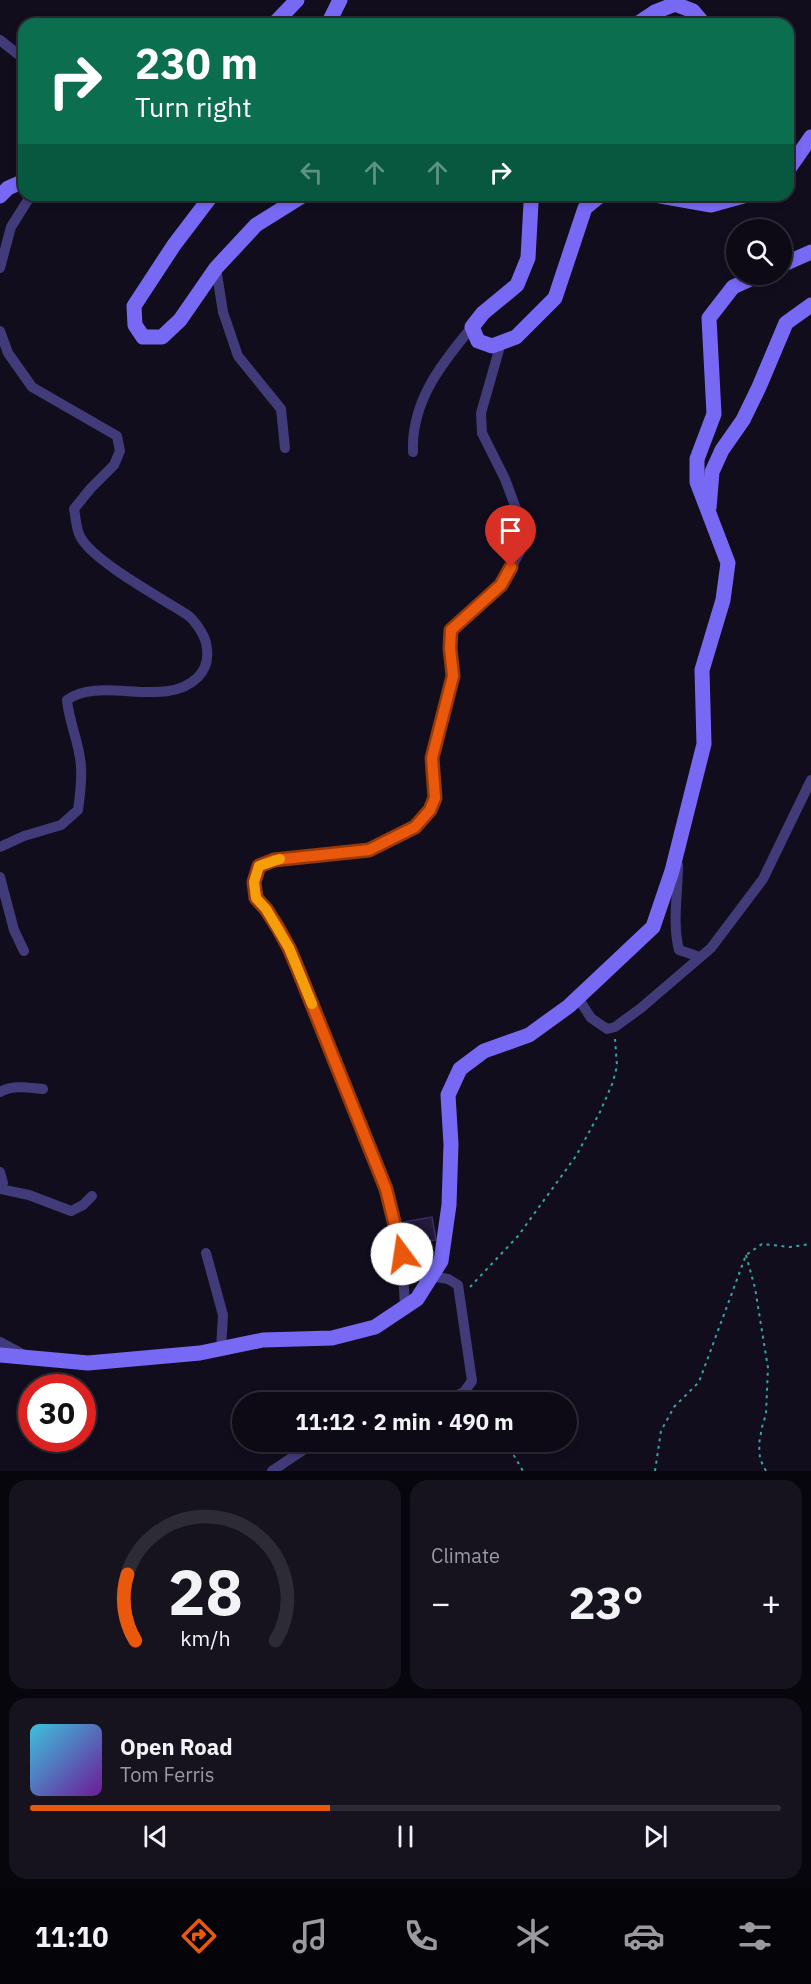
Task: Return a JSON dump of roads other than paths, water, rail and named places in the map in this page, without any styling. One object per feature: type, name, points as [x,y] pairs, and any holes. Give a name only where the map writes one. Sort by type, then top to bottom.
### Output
[{"type":"main road","points":[[280,18],[297,0]]},
{"type":"main road","points":[[331,18],[340,0]]},
{"type":"main road","points":[[646,18],[675,4],[693,11],[699,18]]},
{"type":"main road","points":[[794,161],[811,137]]},
{"type":"main road","points":[[0,196],[8,188],[18,183]]},
{"type":"main road","points":[[207,201],[174,245],[134,306],[135,325],[143,337],[162,337],[180,320],[216,268],[256,225],[294,201]]},
{"type":"main road","points":[[532,201],[528,258],[517,285],[483,313],[472,327],[478,340],[492,346],[516,336],[555,298],[585,208],[594,201]]},
{"type":"main road","points":[[689,201],[711,205],[725,201]]},
{"type":"main road","points":[[792,261],[811,252]]},
{"type":"main road","points":[[0,1355],[88,1362],[200,1353],[263,1340],[332,1338],[375,1327],[417,1299],[441,1261],[449,1204],[451,1144],[448,1095],[460,1069],[484,1051],[529,1035],[578,998],[652,927],[677,850],[704,744],[702,670],[723,600],[728,563],[697,482],[697,459],[714,414],[709,318],[733,287],[737,285]]},
{"type":"main road","points":[[709,511],[712,472],[722,450],[743,420],[786,323],[811,305]]},
{"type":"street","points":[[0,40],[18,54]]},
{"type":"street","points":[[0,268],[11,227],[27,201]]},
{"type":"street","points":[[216,268],[223,312],[238,356],[280,409],[285,448]]},
{"type":"street","points":[[413,452],[412,434],[417,411],[444,361],[472,327]]},
{"type":"street","points":[[0,331],[8,352],[32,387],[117,436],[120,451],[114,465],[91,488],[74,510],[80,537],[101,560],[190,617],[206,641],[207,657],[203,672],[192,684],[169,692],[98,691],[74,695],[67,700],[81,766],[78,810],[61,825],[24,836],[0,847]]},
{"type":"street","points":[[405,1307],[402,1254],[386,1189],[289,948],[266,909],[256,898],[254,882],[259,866],[274,860],[369,850],[415,827],[430,810],[435,798],[432,758],[453,676],[451,630],[501,585],[521,550],[518,514],[505,479],[482,433],[481,412],[501,343]]},
{"type":"street","points":[[578,998],[591,1018],[607,1029],[615,1027],[641,1008],[711,948],[763,879],[811,780]]},
{"type":"street","points":[[677,850],[678,892],[675,933],[679,950],[700,957]]},
{"type":"street","points":[[0,877],[14,930],[24,951]]},
{"type":"street","points":[[0,1092],[4,1089],[18,1087],[43,1089]]},
{"type":"street","points":[[0,1172],[3,1183],[0,1187],[71,1211],[83,1205],[92,1196]]},
{"type":"street","points":[[206,1253],[223,1314],[221,1349]]},
{"type":"street","points":[[431,1276],[448,1279],[458,1285],[472,1381],[464,1392]]},
{"type":"street","points":[[0,1342],[31,1359]]},
{"type":"street","points":[[272,1471],[300,1452]]}]
